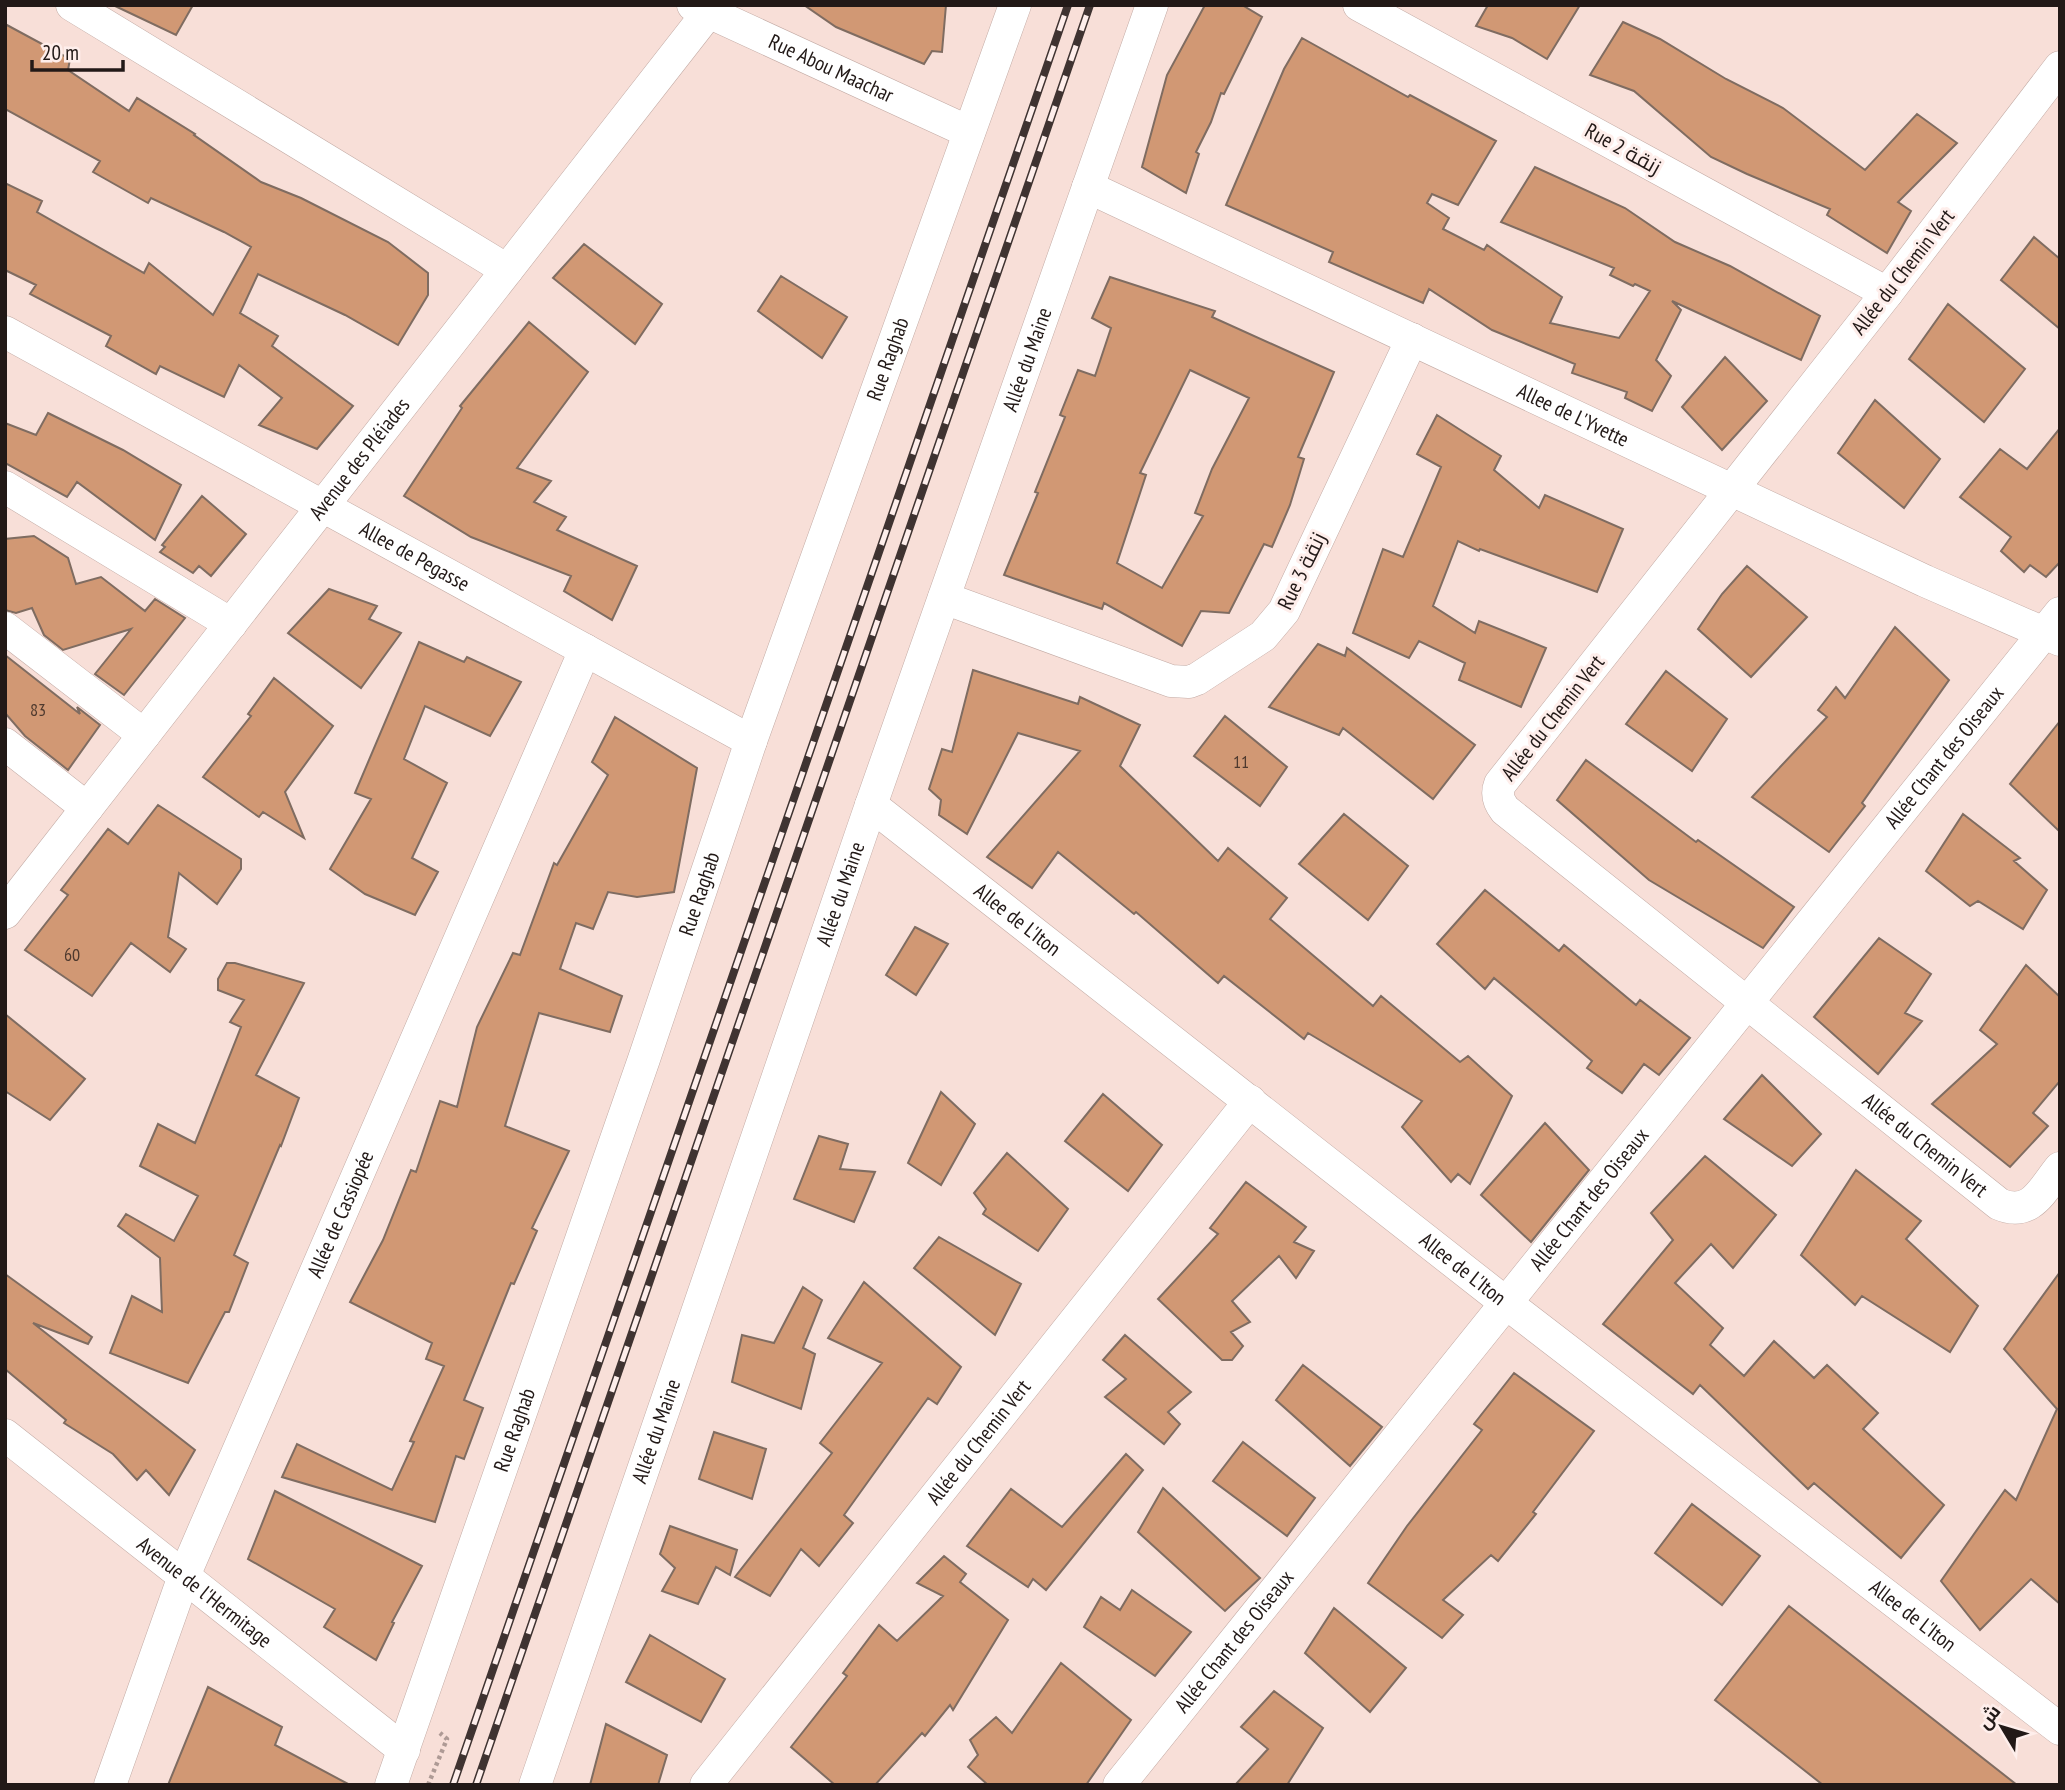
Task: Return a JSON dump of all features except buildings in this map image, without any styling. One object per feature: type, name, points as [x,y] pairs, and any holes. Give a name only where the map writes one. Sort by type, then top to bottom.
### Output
[{"type":"street","points":[[72,5],[507,270]]},
{"type":"street","name":"Rue Raghab","points":[[391,1785],[648,1047],[751,741],[1015,5]]},
{"type":"street","name":"Allée du Maine","points":[[536,1785],[871,805],[1152,5]]},
{"type":"street","name":"Rue 2 زنقة","points":[[1359,5],[1887,293]]},
{"type":"street","name":"Avenue des Pléiades","points":[[5,913],[17,875],[87,808],[507,270],[705,8]]},
{"type":"street","name":"Rue Abou Maachar","points":[[705,8],[969,132]]},
{"type":"street","name":"Allée du Chemin Vert","points":[[2060,67],[1887,293],[1500,784],[1497,792],[1500,804],[1505,810],[2000,1204],[2011,1209],[2029,1205],[2060,1168]]},
{"type":"street","name":"Allee de L'Yvette","points":[[1088,187],[1925,581],[2055,628]]},
{"type":"street","name":"Allee de Pegasse","points":[[5,332],[751,741]]},
{"type":"street","name":"Rue 3 زنقة","points":[[944,598],[1171,681],[1189,682],[1197,679],[1263,636],[1284,611],[1412,339]]},
{"type":"street","points":[[5,488],[231,624]]},
{"type":"street","points":[[5,628],[144,735]]},
{"type":"street","name":"Allée Chant des Oiseaux","points":[[1119,1785],[1747,1003],[2055,628]]},
{"type":"street","name":"Allée de Cassiopée","points":[[110,1785],[184,1576],[584,650]]},
{"type":"street","points":[[5,744],[87,808]]},
{"type":"street","name":"Allee de L'Iton","points":[[871,805],[1506,1303],[2060,1730]]},
{"type":"street","name":"Allée du Chemin Vert","points":[[706,1785],[1250,1101]]},
{"type":"street","name":"Avenue de l'Hermitage","points":[[5,1435],[404,1750]]},
{"type":"path","points":[[428,1785],[447,1739]]},
{"type":"railway","points":[[453,1785],[1068,5]]},
{"type":"railway","points":[[476,1785],[1090,5]]}]
